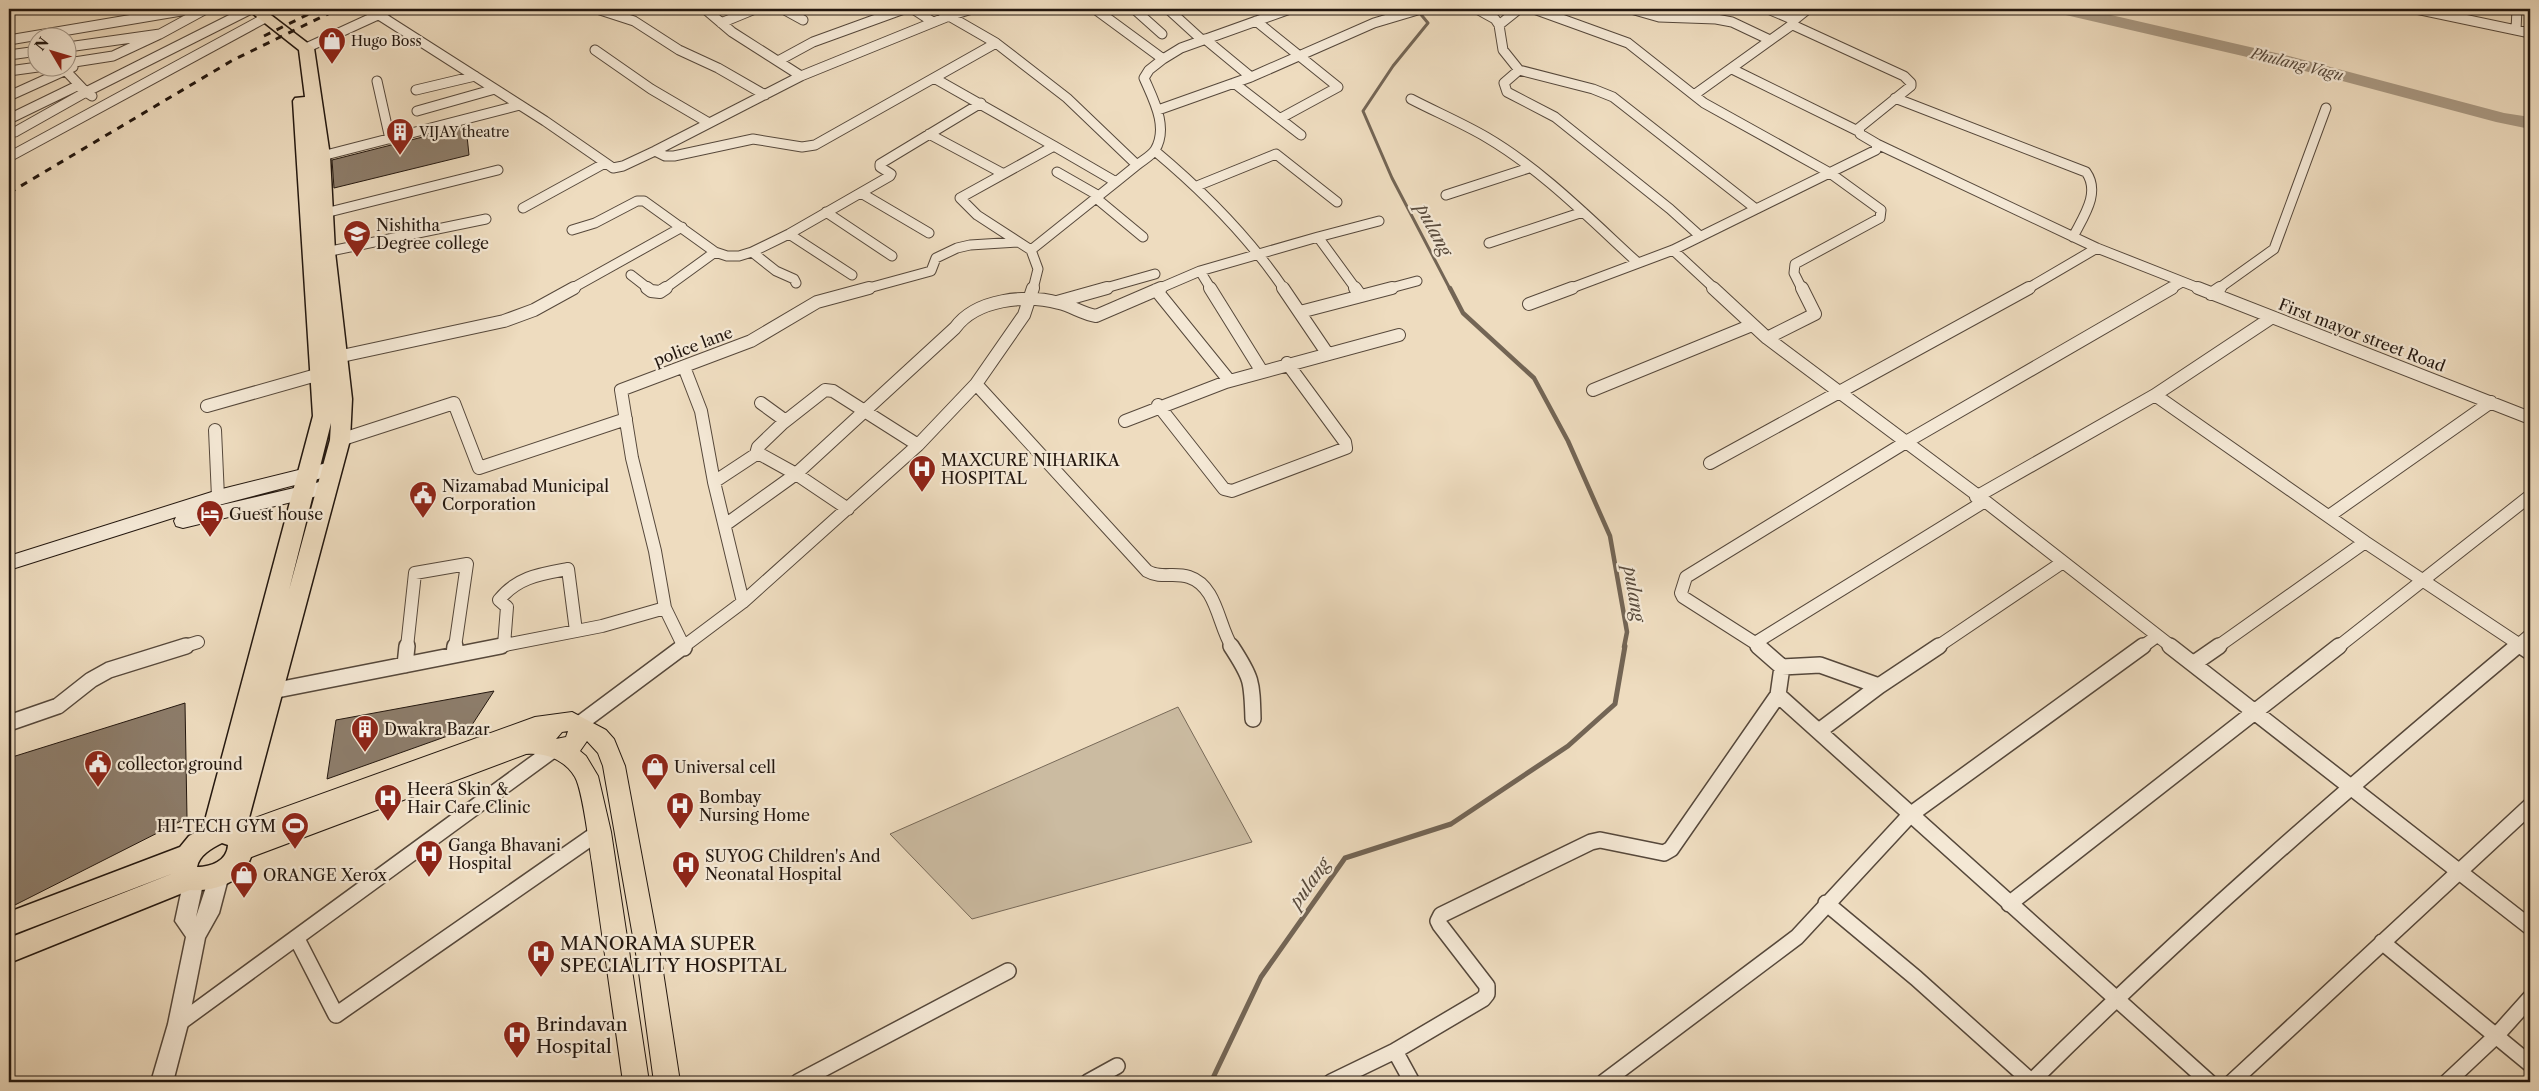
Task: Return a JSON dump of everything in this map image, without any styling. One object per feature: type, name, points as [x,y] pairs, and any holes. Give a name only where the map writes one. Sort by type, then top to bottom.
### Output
[{"type":"highway","points":[[230,838],[340,440],[342,399],[326,252],[322,156],[301,45],[257,12]]},
{"type":"highway","points":[[9,924],[190,871],[211,879],[236,861],[230,838],[305,482],[322,416],[301,105],[295,56],[292,48],[301,45]]},
{"type":"highway","points":[[190,871],[195,845],[230,838]]},
{"type":"highway","points":[[9,950],[190,871]]},
{"type":"main road","points":[[9,563],[218,497],[329,478]]},
{"type":"main road","points":[[9,572],[219,511],[305,482]]},
{"type":"main road","points":[[230,838],[526,744],[553,742],[571,746],[578,739],[579,726],[591,730],[607,746],[614,766],[650,965],[667,1082]]},
{"type":"main road","points":[[553,742],[578,763],[587,776],[599,832],[636,1082]]},
{"type":"street","points":[[9,40],[193,9]]},
{"type":"street","points":[[78,63],[113,56],[160,34],[206,9]]},
{"type":"street","points":[[301,45],[391,9]]},
{"type":"street","points":[[597,9],[634,21],[679,50],[718,68],[765,95]]},
{"type":"street","points":[[705,9],[720,23],[801,76]]},
{"type":"street","points":[[720,23],[754,9]]},
{"type":"street","points":[[783,9],[803,20]]},
{"type":"street","points":[[778,61],[813,42],[904,9]]},
{"type":"street","points":[[913,9],[933,22]]},
{"type":"street","points":[[937,9],[996,43],[1067,98],[1137,165]]},
{"type":"street","points":[[378,15],[520,105],[605,163],[618,168],[801,76],[933,22],[972,9]]},
{"type":"street","points":[[1095,9],[1163,59]]},
{"type":"street","points":[[1134,9],[1162,34]]},
{"type":"street","points":[[1168,9],[1251,77]]},
{"type":"street","points":[[1031,250],[1155,151],[1160,137],[1158,110],[1144,78],[1149,70],[1181,48],[1290,9]]},
{"type":"street","points":[[1158,110],[1251,77],[1374,24],[1421,9]]},
{"type":"street","points":[[1477,9],[1495,19],[1499,25],[1503,50],[1519,70],[1593,89],[1613,97],[1756,209]]},
{"type":"street","points":[[1499,25],[1519,9]]},
{"type":"street","points":[[1534,9],[1628,42],[1694,95],[1830,173],[1878,207],[1882,214],[1880,218],[1795,264],[1794,273],[1815,314],[1767,338]]},
{"type":"street","points":[[1631,9],[1659,18],[1716,19],[1732,22],[1770,40]]},
{"type":"street","points":[[1768,9],[1909,80],[1911,86],[1861,125],[1858,131]]},
{"type":"street","points":[[1694,95],[1732,69],[1794,22],[1808,9]]},
{"type":"street","points":[[2416,9],[2530,34]]},
{"type":"street","points":[[2516,30],[2517,9]]},
{"type":"street","points":[[9,118],[257,12]]},
{"type":"street","points":[[9,157],[105,103],[257,12]]},
{"type":"street","points":[[1256,21],[1338,87],[1281,118]]},
{"type":"street","points":[[78,46],[160,34]]},
{"type":"street","points":[[655,151],[665,156],[674,156],[753,139],[802,147],[816,145],[996,43]]},
{"type":"street","points":[[595,50],[651,88],[709,123]]},
{"type":"street","points":[[9,56],[28,53]]},
{"type":"street","points":[[9,71],[28,68]]},
{"type":"street","name":"First mayor street Road","points":[[1732,69],[1858,131],[1878,144],[2097,248],[2271,318],[2530,418]]},
{"type":"street","points":[[1519,70],[1518,73],[1504,83],[1504,88],[1507,92],[1554,117],[1569,128],[1670,209],[1700,236]]},
{"type":"street","points":[[416,90],[475,76]]},
{"type":"street","points":[[9,96],[43,78]]},
{"type":"street","points":[[75,78],[82,88],[105,103]]},
{"type":"street","points":[[934,78],[980,102],[1116,182]]},
{"type":"street","points":[[377,81],[390,139]]},
{"type":"street","points":[[1234,83],[1301,134]]},
{"type":"street","points":[[12,131],[82,88]]},
{"type":"street","points":[[417,111],[495,89]]},
{"type":"street","points":[[1895,98],[2086,172],[2093,182],[2091,200],[2073,237]]},
{"type":"street","points":[[1411,99],[1486,137],[1529,168],[1583,212],[1638,263]]},
{"type":"street","points":[[572,230],[595,223],[641,200],[715,252],[738,256],[752,252],[789,234],[891,175],[880,167],[880,164],[980,102]]},
{"type":"street","points":[[322,156],[520,105]]},
{"type":"street","points":[[2211,294],[2274,249],[2326,108]]},
{"type":"street","points":[[12,131],[37,142]]},
{"type":"street","points":[[930,134],[1002,173]]},
{"type":"street","points":[[1529,304],[1673,250],[1876,150],[1878,144]]},
{"type":"street","points":[[579,726],[743,602],[918,446],[976,384],[1024,315],[1038,269],[1031,250],[977,215],[960,198],[1002,173],[1054,146]]},
{"type":"street","points":[[1155,151],[1197,186],[1260,254],[1327,353]]},
{"type":"street","points":[[1197,186],[1276,154],[1337,202]]},
{"type":"street","points":[[523,208],[605,163]]},
{"type":"street","points":[[1446,195],[1529,168]]},
{"type":"street","points":[[325,213],[498,170]]},
{"type":"street","points":[[1057,172],[1097,197],[1143,237]]},
{"type":"street","points":[[861,194],[929,233]]},
{"type":"street","points":[[826,212],[892,256]]},
{"type":"street","points":[[1489,243],[1583,212]]},
{"type":"street","points":[[326,252],[486,219]]},
{"type":"street","points":[[725,525],[796,474],[866,412],[955,328],[966,314],[977,308],[1030,300],[1057,302],[1096,316],[1200,271],[1379,221]]},
{"type":"street","points":[[337,357],[504,321],[534,310],[682,228]]},
{"type":"street","points":[[789,234],[852,275]]},
{"type":"street","points":[[1318,237],[1360,295]]},
{"type":"street","name":"police lane","points":[[684,648],[664,608],[655,551],[632,458],[621,390],[750,342],[817,302],[932,271],[936,258],[958,248],[1018,242]]},
{"type":"street","points":[[1710,463],[2000,305],[2097,248]]},
{"type":"street","points":[[1673,250],[1767,338],[2063,562],[2530,927]]},
{"type":"street","points":[[631,275],[651,292],[660,292],[715,252]]},
{"type":"street","points":[[752,252],[765,264],[784,276],[794,279],[796,283]]},
{"type":"street","points":[[1200,271],[1262,370]]},
{"type":"street","points":[[1057,302],[1154,274]]},
{"type":"street","points":[[1300,312],[1417,281]]},
{"type":"street","points":[[1879,686],[1820,665],[1782,667],[1755,643],[1682,597],[1681,593],[1686,577],[1906,442],[2182,282]]},
{"type":"street","points":[[1156,290],[1228,379]]},
{"type":"street","points":[[1755,643],[1980,499],[2155,395],[2271,318]]},
{"type":"street","points":[[1592,390],[1752,325]]},
{"type":"street","points":[[1125,421],[1158,405],[1228,379],[1399,335]]},
{"type":"street","points":[[1158,405],[1224,489],[1232,491],[1346,448],[1345,442],[1287,363]]},
{"type":"street","points":[[684,367],[701,411],[714,482],[743,602]]},
{"type":"street","points":[[207,406],[320,374]]},
{"type":"street","points":[[976,384],[1147,571],[1156,576],[1187,576],[1200,582],[1206,589],[1212,598],[1225,636],[1249,673],[1252,683],[1253,719]]},
{"type":"street","points":[[714,482],[756,454],[758,447],[783,423],[825,390],[833,391],[918,446]]},
{"type":"street","points":[[2155,395],[2365,542],[2524,648]]},
{"type":"street","points":[[2329,516],[2491,402]]},
{"type":"street","points":[[340,440],[454,403],[479,468],[626,419]]},
{"type":"street","points":[[761,403],[782,416],[783,423]]},
{"type":"street","points":[[215,430],[218,497]]},
{"type":"street","points":[[756,454],[796,474],[848,509]]},
{"type":"street","points":[[2009,904],[2256,713],[2422,579],[2530,496]]},
{"type":"street","points":[[2194,664],[2365,542]]},
{"type":"street","points":[[1818,731],[1879,686],[2063,562]]},
{"type":"street","points":[[405,664],[415,573],[467,564],[454,655]]},
{"type":"street","points":[[504,645],[507,606],[500,600],[506,589],[519,580],[568,569],[576,631]]},
{"type":"street","points":[[272,691],[576,631],[664,608]]},
{"type":"street","points":[[1826,903],[1916,978],[2032,1082],[2114,998],[2351,787],[2524,648],[2530,635]]},
{"type":"street","points":[[1604,1082],[1797,937],[1826,903],[1910,815],[2157,636]]},
{"type":"street","points":[[9,723],[66,702],[91,680],[109,670],[198,642]]},
{"type":"street","points":[[1331,1082],[1394,1051],[1483,999],[1487,994],[1487,986],[1440,926],[1438,921],[1441,915],[1591,842],[1600,840],[1664,853],[1671,849],[1778,695],[1782,667]]},
{"type":"street","points":[[1778,695],[2209,1082]]},
{"type":"street","points":[[178,1024],[533,766],[553,742]]},
{"type":"street","points":[[2232,1082],[2530,806]]},
{"type":"street","points":[[297,939],[336,1015],[599,832]]},
{"type":"street","points":[[190,871],[184,920],[196,935]]},
{"type":"street","points":[[162,1082],[178,1024],[196,935],[209,913],[219,875]]},
{"type":"street","points":[[2382,942],[2530,1064]]},
{"type":"street","points":[[798,1082],[822,1077],[1008,971]]},
{"type":"street","points":[[2447,1082],[2496,1036],[2530,998]]},
{"type":"street","points":[[1394,1051],[1412,1082]]},
{"type":"street","points":[[1088,1082],[1117,1066]]},
{"type":"shaded area","points":[[1178,707],[1252,842],[972,919],[890,834]]},
{"type":"building","name":"VIJAY theatre","points":[[466,126],[469,155],[334,188],[332,160]]},
{"type":"building","name":"Dwakra Bazar","points":[[494,691],[470,728],[327,779],[336,720]]},
{"type":"building","name":"collector ground","points":[[185,703],[187,818],[9,908],[9,758]]},
{"type":"waterway","name":"Phulang Vagu","points":[[2063,9],[2289,61],[2503,118],[2530,123]]},
{"type":"waterway","name":"pulang","points":[[1418,11],[1428,23],[1393,66],[1363,111],[1392,178],[1450,289]]},
{"type":"waterway","name":"pulang","points":[[1450,288],[1463,313],[1534,378],[1568,441],[1610,536],[1627,632],[1624,647]]},
{"type":"waterway","name":"pulang","points":[[1211,1082],[1261,977],[1345,858],[1451,824],[1568,746],[1615,704],[1625,646]]},
{"type":"railway","points":[[264,36],[319,9]]},
{"type":"railway","points":[[9,193],[233,60],[338,9]]},
{"type":"place","name":"Hugo Boss","points":[[332,65]]},
{"type":"place","name":"VIJAY theatre","points":[[400,156]]},
{"type":"place","name":"Nishitha Degree college","points":[[357,258]]},
{"type":"place","name":"MAXCURE NIHARIKA HOSPITAL","points":[[922,493]]},
{"type":"place","name":"Nizamabad Municipal Corporation","points":[[423,519]]},
{"type":"place","name":"Guest house","points":[[210,538]]},
{"type":"place","name":"Dwakra Bazar","points":[[365,753]]},
{"type":"place","name":"collector ground","points":[[98,788]]},
{"type":"place","name":"Universal cell","points":[[655,791]]},
{"type":"place","name":"Heera Skin & Hair Care Clinic","points":[[388,822]]},
{"type":"place","name":"Bombay Nursing Home","points":[[680,830]]},
{"type":"place","name":"HI-TECH GYM","points":[[295,850]]},
{"type":"place","name":"Ganga Bhavani Hospital","points":[[429,878]]},
{"type":"place","name":"SUYOG Children's And Neonatal Hospital","points":[[686,889]]},
{"type":"place","name":"ORANGE Xerox","points":[[244,899]]},
{"type":"place","name":"MANORAMA SUPER SPECIALITY HOSPITAL","points":[[541,978]]},
{"type":"place","name":"Brindavan Hospital","points":[[517,1059]]}]
